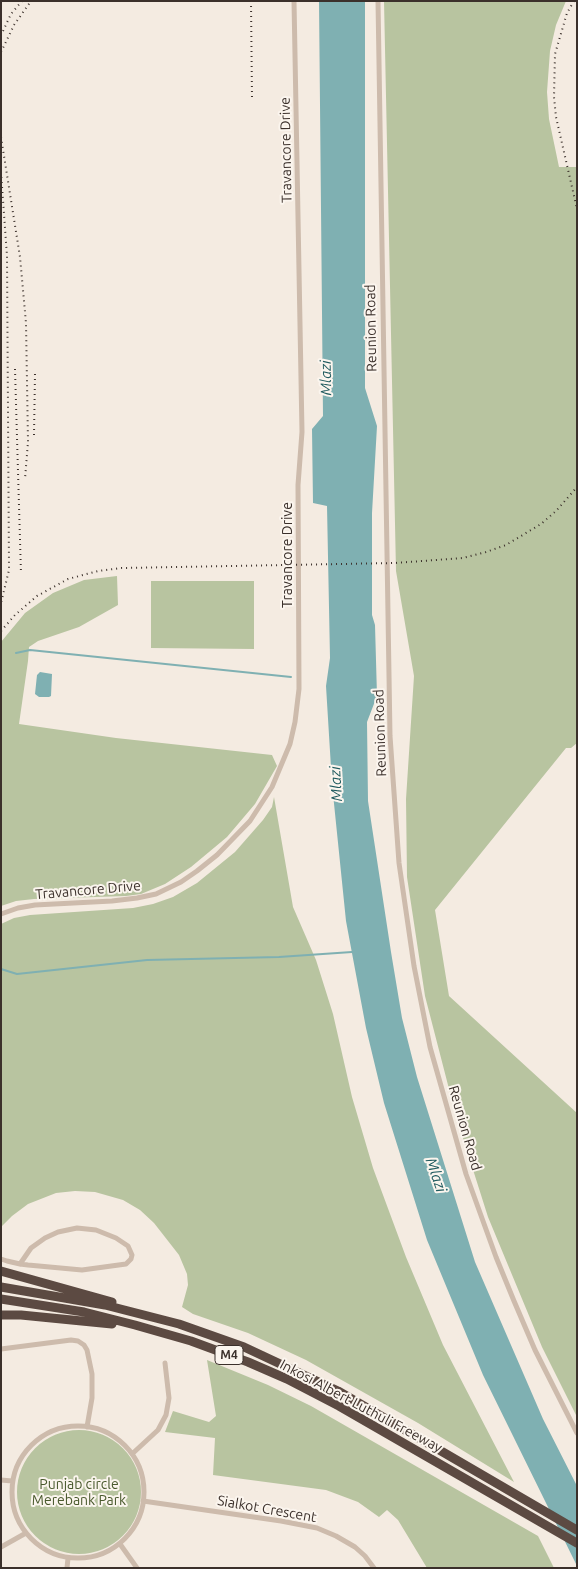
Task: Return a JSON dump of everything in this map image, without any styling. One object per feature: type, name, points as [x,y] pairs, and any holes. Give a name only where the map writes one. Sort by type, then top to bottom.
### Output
[{"type":"highway","points":[[1,1271],[73,1290],[179,1324]]},
{"type":"highway","name":"Inkosi Albert Luthuli Freeway","points":[[1,1287],[105,1305],[179,1324],[244,1347],[338,1391],[577,1530]]},
{"type":"highway","name":"Inkosi Albert Luthuli Freeway","points":[[1,1299],[84,1312],[135,1325],[217,1350],[287,1379],[339,1406],[577,1543]]},
{"type":"highway","points":[[1,1315],[135,1325]]},
{"type":"street","name":"Travancore Drive","points":[[1,914],[35,905],[137,898],[156,894],[181,882],[208,862],[250,821],[272,788],[290,744],[299,689],[298,485],[302,432],[294,1]]},
{"type":"street","name":"Reunion Road","points":[[378,1],[390,736],[399,863],[414,966],[430,1047],[466,1174],[493,1248],[535,1350],[577,1433]]},
{"type":"street","points":[[1,1260],[20,1264],[74,1270],[126,1264],[132,1255],[128,1246],[116,1238],[96,1230],[77,1228],[58,1232],[44,1238],[30,1248],[20,1264]]},
{"type":"street","points":[[1,1349],[71,1340],[78,1341],[84,1345],[87,1350],[92,1374],[92,1398],[87,1427]]},
{"type":"street","points":[[132,1454],[158,1430],[166,1415],[169,1398],[165,1362]]},
{"type":"street","points":[[65,1427],[87,1427],[104,1432],[132,1454],[143,1482],[143,1502],[138,1521],[133,1530],[112,1550],[95,1556],[68,1558],[49,1552],[36,1544],[20,1525],[13,1507],[12,1481],[22,1457],[33,1443],[48,1433],[65,1427]]},
{"type":"street","points":[[1,1480],[12,1481]]},
{"type":"street","name":"Sialkot Crescent","points":[[143,1502],[281,1521],[317,1528],[336,1536],[354,1547],[365,1556],[374,1568]]},
{"type":"street","points":[[1,1548],[26,1533]]},
{"type":"street","points":[[120,1544],[137,1568]]},
{"type":"street","points":[[67,1568],[68,1558]]},
{"type":"green space","points":[[384,1],[566,1],[556,25],[550,51],[547,92],[549,119],[559,167],[577,167],[577,743],[571,748],[566,748],[435,910],[449,996],[577,1113],[577,1417],[542,1347],[488,1217],[456,1116],[425,996],[407,877],[406,799],[414,676],[396,571]]},
{"type":"green space","points":[[117,576],[118,605],[79,627],[38,641],[29,647],[19,724],[116,738],[272,755],[277,766],[255,804],[227,837],[191,867],[165,884],[141,894],[34,899],[16,901],[1,906],[1,642],[25,613],[53,593],[84,580]]},
{"type":"green space","points":[[151,581],[254,581],[254,649],[151,648]]},
{"type":"green space","points":[[274,797],[293,907],[316,960],[333,1014],[352,1097],[373,1168],[406,1257],[443,1345],[514,1482],[418,1423],[306,1360],[248,1333],[193,1314],[182,1307],[188,1285],[187,1274],[179,1255],[154,1223],[140,1210],[123,1200],[95,1192],[75,1191],[56,1193],[28,1204],[1,1227],[1,924],[14,918],[30,915],[133,908],[173,897],[197,883],[235,852],[263,820],[272,807]]},
{"type":"green space","points":[[207,1360],[268,1385],[311,1406],[538,1536],[554,1568],[427,1568],[398,1520],[387,1510],[379,1517],[358,1502],[326,1490],[213,1475],[215,1438],[165,1432],[173,1411],[209,1422],[216,1416]]},
{"type":"green space","name":"Punjab circle Merebank Park","points":[[79,1430],[103,1435],[123,1448],[136,1468],[141,1492],[136,1516],[123,1536],[103,1549],[79,1554],[55,1549],[35,1536],[22,1516],[17,1492],[22,1468],[35,1448],[55,1435]]},
{"type":"water","name":"Mlazi","points":[[319,1],[365,1],[365,388],[377,426],[372,513],[372,615],[375,625],[377,696],[367,722],[368,801],[391,952],[402,1018],[417,1077],[475,1262],[543,1419],[577,1486],[577,1566],[483,1375],[427,1240],[384,1103],[366,1028],[346,921],[332,784],[326,686],[330,658],[327,506],[313,503],[312,429],[323,416]]},
{"type":"water","points":[[40,672],[52,674],[51,696],[49,697],[39,697],[35,694],[37,675]]},
{"type":"waterway","points":[[16,653],[30,650],[291,677]]},
{"type":"waterway","points":[[1,969],[17,974],[147,960],[279,957],[352,952]]},
{"type":"railway","points":[[3,31],[11,14],[22,1]]},
{"type":"railway","points":[[1,52],[14,25],[31,1]]},
{"type":"railway","points":[[251,1],[252,99]]},
{"type":"railway","points":[[574,1],[567,13],[555,54],[554,97],[556,117],[577,209]]},
{"type":"railway","points":[[1,137],[20,257],[26,323],[28,442],[25,479]]},
{"type":"railway","points":[[1,172],[7,256],[9,570],[1,603]]},
{"type":"railway","points":[[15,369],[21,574]]},
{"type":"railway","points":[[34,435],[35,373]]},
{"type":"railway","points":[[1,631],[15,615],[37,596],[68,579],[98,571],[122,568],[395,563],[463,558],[506,545],[541,524],[556,511],[577,487]]}]
